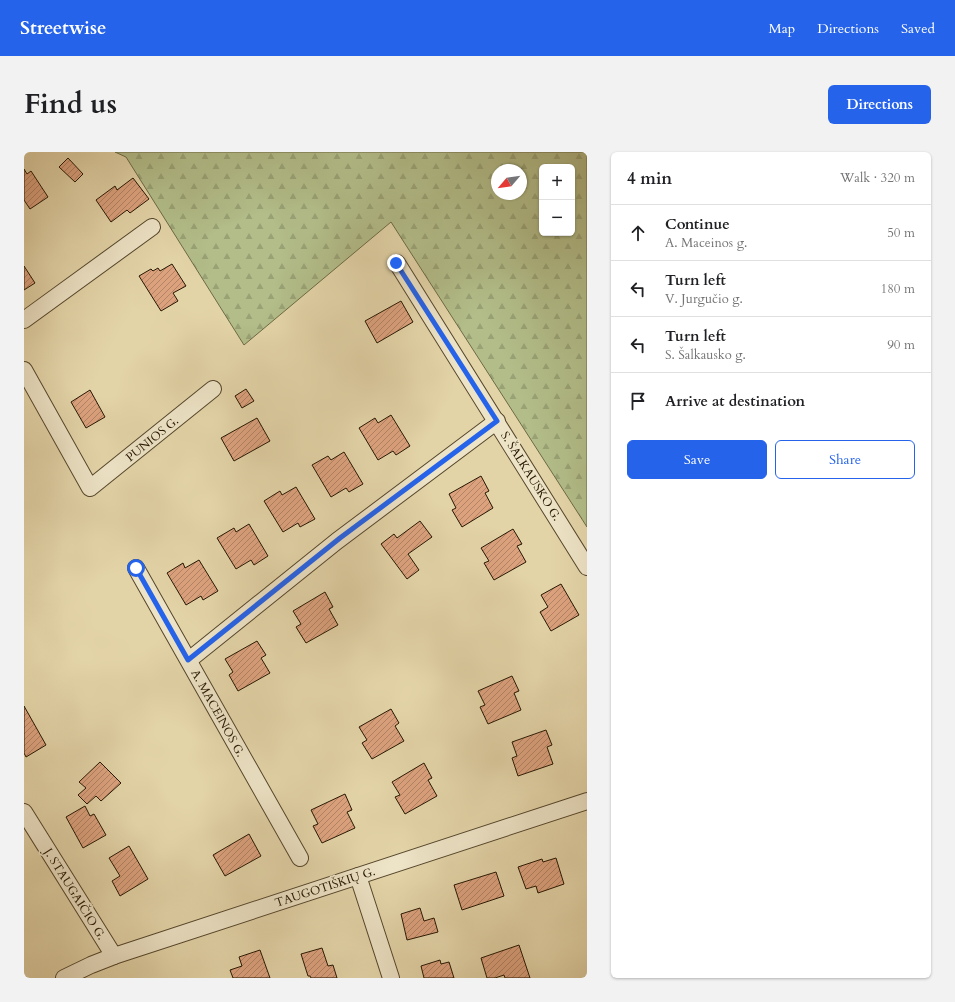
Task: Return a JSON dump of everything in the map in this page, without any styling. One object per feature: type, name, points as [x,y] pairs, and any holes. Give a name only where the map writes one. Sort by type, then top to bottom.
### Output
[{"type":"street","points":[[24,320],[152,227]]},
{"type":"street","name":"S. ŠALKAUSKO G.","points":[[396,263],[587,566]]},
{"type":"street","name":"PUNIOS G.","points":[[24,370],[90,488],[213,390]]},
{"type":"street","points":[[188,660],[340,538],[497,421]]},
{"type":"street","name":"A. MACEINOS G.","points":[[136,568],[300,858]]},
{"type":"street","name":"TAUGOTIŠKIŲ G.","points":[[64,978],[114,956],[587,801]]},
{"type":"street","name":"J. STAUGAIČIO G.","points":[[24,812],[114,956]]},
{"type":"street","points":[[358,876],[391,978]]},
{"type":"green space","points":[[115,152],[587,152],[587,527],[391,222],[244,345],[126,157]]},
{"type":"building","points":[[68,158],[83,174],[75,182],[59,167]]},
{"type":"building","points":[[24,169],[27,174],[31,171],[48,197],[30,209],[24,200]]},
{"type":"building","points":[[133,178],[149,199],[130,213],[127,210],[111,222],[96,200],[115,186],[117,190]]},
{"type":"building","points":[[172,264],[186,286],[173,293],[178,301],[161,311],[139,276],[151,269],[153,271],[158,268],[160,271]]},
{"type":"building","points":[[24,266],[35,283],[24,290]]},
{"type":"building","points":[[401,301],[413,322],[377,343],[365,321]]},
{"type":"building","points":[[246,389],[254,401],[242,408],[235,396]]},
{"type":"building","points":[[90,390],[105,417],[86,428],[71,402]]},
{"type":"building","points":[[391,415],[410,446],[396,455],[393,451],[378,460],[359,428],[375,418],[378,423]]},
{"type":"building","points":[[257,418],[270,441],[234,461],[221,438]]},
{"type":"building","points":[[344,452],[363,484],[349,492],[346,488],[331,497],[312,465],[328,456],[331,460]]},
{"type":"building","points":[[481,476],[489,491],[485,493],[493,508],[462,527],[452,510],[456,508],[449,494]]},
{"type":"building","points":[[296,487],[315,519],[300,527],[298,523],[283,532],[264,501],[280,491],[282,495]]},
{"type":"building","points":[[420,521],[432,537],[408,554],[419,570],[407,579],[381,544],[394,534],[397,538]]},
{"type":"building","points":[[249,524],[268,556],[254,565],[251,560],[236,569],[217,538],[234,528],[236,532]]},
{"type":"building","points":[[513,529],[522,544],[517,546],[526,562],[494,580],[484,563],[489,561],[481,548]]},
{"type":"building","points":[[199,560],[218,591],[203,600],[201,596],[186,605],[167,573],[183,563],[185,568]]},
{"type":"building","points":[[561,584],[579,615],[551,631],[540,612],[548,607],[541,595]]},
{"type":"building","points":[[325,592],[333,607],[329,609],[338,625],[306,643],[296,627],[301,624],[293,611]]},
{"type":"building","points":[[257,641],[266,655],[261,658],[270,673],[238,691],[229,675],[233,672],[225,659]]},
{"type":"building","points":[[512,676],[519,691],[514,693],[521,710],[488,724],[480,707],[485,705],[478,691]]},
{"type":"building","points":[[24,706],[46,745],[26,757],[24,753]]},
{"type":"building","points":[[391,709],[399,723],[395,726],[404,741],[372,759],[362,743],[367,740],[359,727]]},
{"type":"building","points":[[546,730],[552,745],[547,747],[553,764],[518,776],[512,758],[517,756],[512,742]]},
{"type":"building","points":[[100,762],[121,783],[101,801],[96,796],[87,804],[78,795],[86,788],[79,782]]},
{"type":"building","points":[[424,763],[432,778],[428,780],[437,796],[405,814],[395,797],[400,795],[392,782]]},
{"type":"building","points":[[345,794],[352,810],[347,812],[355,828],[322,843],[313,826],[318,824],[311,810]]},
{"type":"building","points":[[85,806],[90,816],[94,814],[106,835],[83,848],[66,817]]},
{"type":"building","points":[[249,834],[261,856],[225,876],[213,855]]},
{"type":"building","points":[[129,846],[148,879],[120,896],[112,881],[120,876],[109,858]]},
{"type":"building","points":[[556,858],[564,884],[538,893],[536,886],[526,889],[518,867],[542,859],[543,862]]},
{"type":"building","points":[[496,872],[504,896],[462,910],[454,885]]},
{"type":"building","points":[[420,908],[424,921],[434,918],[438,932],[407,940],[401,914]]},
{"type":"building","points":[[519,945],[530,978],[505,978],[504,975],[495,978],[487,978],[481,958]]},
{"type":"building","points":[[322,948],[328,966],[333,965],[337,978],[311,978],[308,976],[301,954]]},
{"type":"building","points":[[260,950],[270,978],[233,978],[230,970],[242,966],[239,957]]},
{"type":"building","points":[[440,960],[441,964],[449,962],[454,978],[424,978],[421,966]]},
{"type":"route","points":[[136,568],[188,660],[340,538],[497,421],[396,263]]}]
